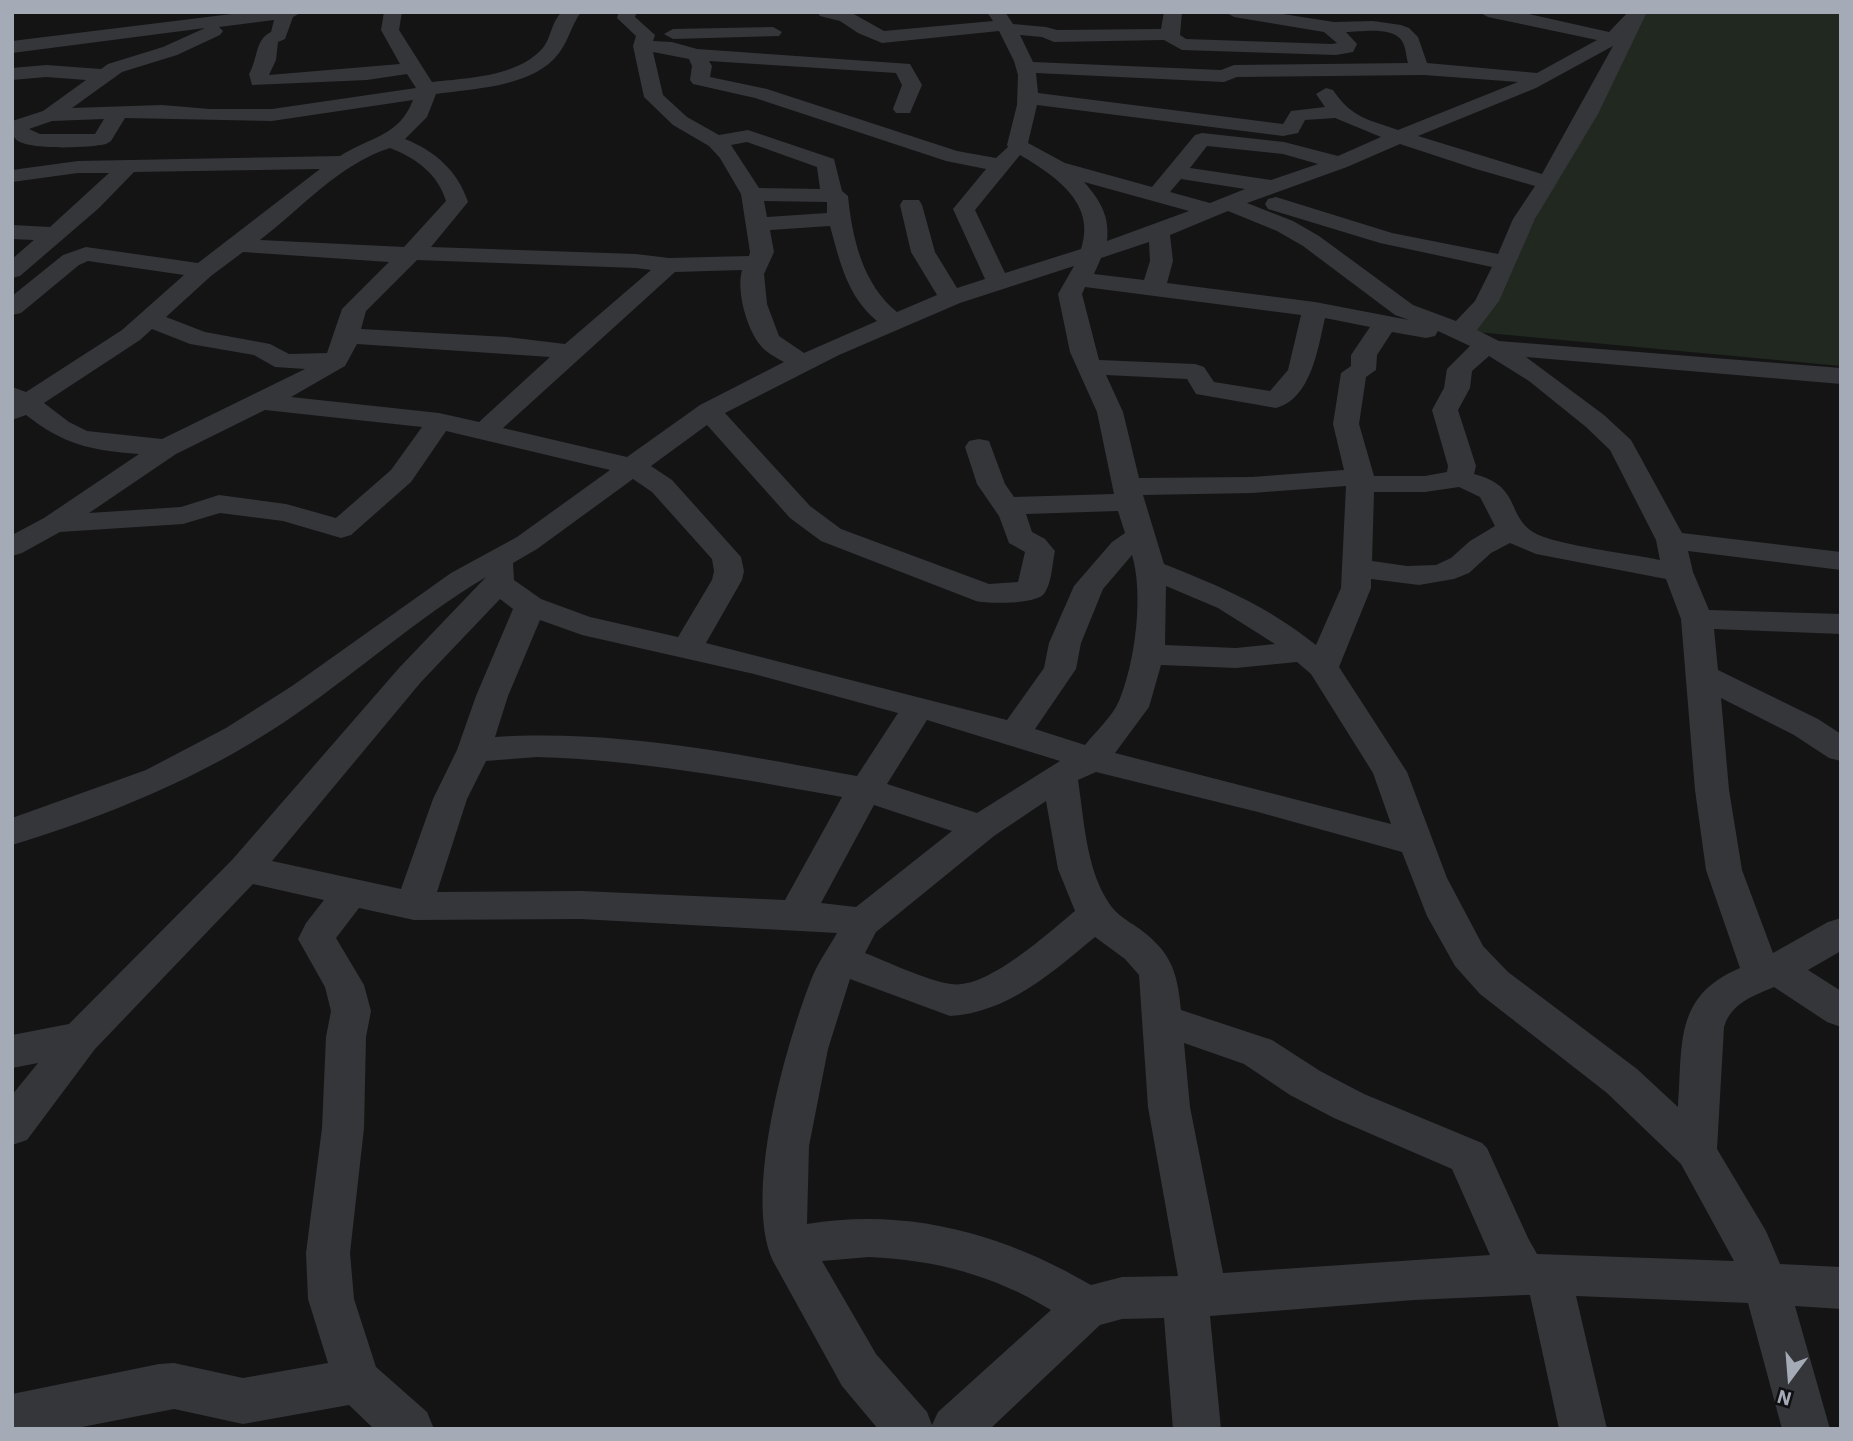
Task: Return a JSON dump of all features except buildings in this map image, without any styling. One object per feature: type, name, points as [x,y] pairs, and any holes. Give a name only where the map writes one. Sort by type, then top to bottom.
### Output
[{"type":"street","points":[[12,47],[293,12]]},
{"type":"street","points":[[393,12],[390,30],[427,90]]},
{"type":"street","points":[[50,115],[272,115],[502,77],[541,61],[562,32],[563,20],[572,12]]},
{"type":"street","points":[[628,12],[626,18],[644,41],[651,86],[660,104],[673,112],[680,121],[716,142],[729,155],[752,194],[762,253],[752,274],[753,291],[768,339],[777,348],[804,363]]},
{"type":"street","points":[[717,12],[730,33]]},
{"type":"street","points":[[826,12],[846,17],[882,37],[1003,22],[1054,36],[1171,34]]},
{"type":"street","points":[[1173,12],[1171,34],[1175,41],[1182,44],[1346,48],[1348,44],[1332,28]]},
{"type":"street","points":[[1233,12],[1243,25],[1253,29],[1253,46]]},
{"type":"street","points":[[1233,12],[1296,16],[1332,28],[1391,28],[1409,37],[1419,69]]},
{"type":"street","points":[[1488,12],[1612,37]]},
{"type":"street","points":[[285,13],[279,35],[268,43],[268,61],[259,74],[259,81],[368,74],[412,68]]},
{"type":"street","points":[[1157,195],[1202,139],[1339,152],[1374,149],[1563,70],[1612,37],[1636,15]]},
{"type":"street","points":[[1479,340],[1472,323],[1489,296],[1530,206],[1555,172],[1600,93],[1636,15]]},
{"type":"street","points":[[118,113],[99,140],[40,140],[25,137],[15,128],[50,115],[115,68],[206,36],[234,19]]},
{"type":"street","points":[[998,282],[964,209],[1017,145],[1029,93],[1028,67],[1003,22]]},
{"type":"street","points":[[644,41],[730,33],[773,33]]},
{"type":"street","points":[[644,41],[696,55],[903,68],[912,85],[903,109]]},
{"type":"street","points":[[1329,49],[1326,50],[1332,69]]},
{"type":"street","points":[[696,55],[702,65],[701,80]]},
{"type":"street","points":[[1028,67],[1224,75],[1234,71],[1419,69],[1487,72],[1539,79]]},
{"type":"street","points":[[12,74],[46,71],[104,75]]},
{"type":"street","points":[[1291,71],[1322,89],[1338,112],[1368,127],[1483,165],[1546,182]]},
{"type":"street","points":[[651,86],[701,80],[778,98],[941,154],[1001,165]]},
{"type":"street","points":[[166,448],[94,440],[70,434],[17,403],[149,321],[203,271],[344,162],[363,149],[391,141],[417,117],[427,90]]},
{"type":"street","points":[[74,98],[161,92]]},
{"type":"street","points":[[190,113],[196,92]]},
{"type":"street","points":[[1029,93],[1295,122],[1338,112]]},
{"type":"street","points":[[209,163],[251,136],[272,115]]},
{"type":"street","points":[[1295,122],[1315,135]]},
{"type":"street","points":[[716,142],[748,136],[827,163],[832,194]]},
{"type":"street","points":[[12,547],[54,524],[166,448],[305,380],[336,360],[354,309],[430,235],[457,202],[455,191],[435,166],[411,149],[391,141]]},
{"type":"street","points":[[1017,145],[1057,168],[1157,195],[1240,198],[1311,241],[1404,310],[1479,340],[1538,376],[1595,421],[1621,446],[1671,540],[1678,572],[1697,619],[1712,790],[1724,870],[1769,972],[1841,1011]]},
{"type":"street","points":[[12,1127],[81,1038],[245,869],[498,572],[596,491],[634,467],[709,411],[893,321],[998,282],[1158,232],[1339,152]]},
{"type":"street","points":[[12,176],[78,167],[344,162]]},
{"type":"street","points":[[12,271],[92,203],[127,167]]},
{"type":"street","points":[[910,1429],[859,1370],[789,1247],[784,1216],[788,1146],[808,1049],[831,978],[863,922],[981,827],[1076,767],[1133,707],[1148,653],[1152,616],[1146,552],[1128,494],[1110,412],[1083,352],[1070,294],[1091,253],[1098,228],[1093,206],[1057,168]]},
{"type":"street","points":[[1175,172],[1240,198],[1361,232],[1421,248],[1504,262]]},
{"type":"street","points":[[752,194],[838,196],[839,219],[856,277],[863,291],[878,309],[893,321]]},
{"type":"street","points":[[911,205],[923,252],[951,298]]},
{"type":"street","points":[[758,224],[839,219]]},
{"type":"street","points":[[12,232],[53,234]]},
{"type":"street","points":[[1153,288],[1163,263],[1164,251],[1158,232]]},
{"type":"street","points":[[239,245],[408,255],[636,261],[669,265],[756,263]]},
{"type":"street","points":[[12,308],[71,260],[86,254],[203,271]]},
{"type":"street","points":[[485,431],[517,397],[636,298],[669,265]]},
{"type":"street","points":[[1079,279],[1315,309],[1384,324],[1541,350],[1779,373],[1841,376]]},
{"type":"street","points":[[1090,367],[1195,372],[1205,388],[1276,400],[1300,372],[1315,309]]},
{"type":"street","points":[[149,321],[164,324],[199,339],[261,349],[284,362],[336,360]]},
{"type":"street","points":[[1314,659],[1356,588],[1360,480],[1346,424],[1354,373],[1363,370],[1364,355],[1384,324]]},
{"type":"street","points":[[346,336],[507,345],[570,352]]},
{"type":"street","points":[[1459,479],[1462,466],[1444,410],[1457,388],[1460,369],[1479,340]]},
{"type":"street","points":[[259,401],[439,421],[634,467],[662,486],[726,557],[729,570],[727,580],[687,649]]},
{"type":"street","points":[[709,411],[800,513],[831,535],[978,592],[1023,592],[1032,588],[1040,551],[1035,545],[1019,537],[1007,506],[990,484],[979,447]]},
{"type":"street","points":[[54,524],[183,515],[219,504],[286,513],[341,529],[401,476],[416,458],[439,421]]},
{"type":"street","points":[[1007,506],[1252,485],[1360,480],[1425,484],[1459,479],[1476,483],[1491,491],[1520,539],[1536,545],[1678,572]]},
{"type":"street","points":[[1357,568],[1435,575],[1455,568],[1477,549],[1499,541],[1511,526]]},
{"type":"street","points":[[1671,540],[1841,561]]},
{"type":"street","points":[[1014,736],[1060,669],[1065,643],[1089,586],[1122,548],[1146,552],[1286,637],[1314,659],[1390,772],[1415,843],[1446,916],[1481,971],[1622,1081],[1696,1151],[1750,1245],[1766,1285],[1806,1429]]},
{"type":"street","points":[[498,572],[530,606],[582,625],[919,708],[1014,736],[1076,767],[1258,800],[1415,843]]},
{"type":"street","points":[[12,832],[177,769],[206,755],[303,693],[464,577],[498,572]]},
{"type":"street","points":[[414,906],[450,799],[474,750],[492,696],[530,606]]},
{"type":"street","points":[[1697,619],[1841,624]]},
{"type":"street","points":[[1148,653],[1226,658],[1314,659]]},
{"type":"street","points":[[1703,675],[1806,727],[1841,750]]},
{"type":"street","points":[[796,915],[831,845],[919,708]]},
{"type":"street","points":[[474,750],[537,746],[600,748],[744,766],[868,790],[981,827]]},
{"type":"street","points":[[1076,767],[1078,870],[1096,915],[1143,951],[1154,963],[1158,975],[1169,1107],[1194,1296],[1197,1429]]},
{"type":"street","points":[[245,869],[414,906],[581,905],[796,915],[863,922]]},
{"type":"street","points":[[351,892],[317,939],[344,985],[351,1011],[346,1037],[343,1128],[328,1253],[331,1299],[357,1381],[410,1429]]},
{"type":"street","points":[[841,960],[950,1000],[969,1000],[1026,970],[1096,915]]},
{"type":"street","points":[[1696,1151],[1707,1014],[1722,994],[1733,986],[1769,972],[1841,932]]},
{"type":"street","points":[[1162,1021],[1210,1034],[1258,1052],[1305,1083],[1349,1106],[1467,1156],[1472,1161],[1511,1251],[1536,1275],[1567,1348],[1583,1429]]},
{"type":"street","points":[[12,1052],[81,1038]]},
{"type":"street","points":[[789,1247],[827,1238],[862,1235],[936,1245],[993,1257],[1045,1280],[1087,1307]]},
{"type":"street","points":[[955,1429],[1087,1307],[1122,1298],[1194,1296],[1414,1279],[1536,1275],[1657,1277],[1841,1288]]},
{"type":"street","points":[[12,1418],[159,1387],[174,1386],[243,1401],[357,1381]]},
{"type":"shaded area","points":[[1644,12],[1841,12],[1841,366],[1476,332]]}]
